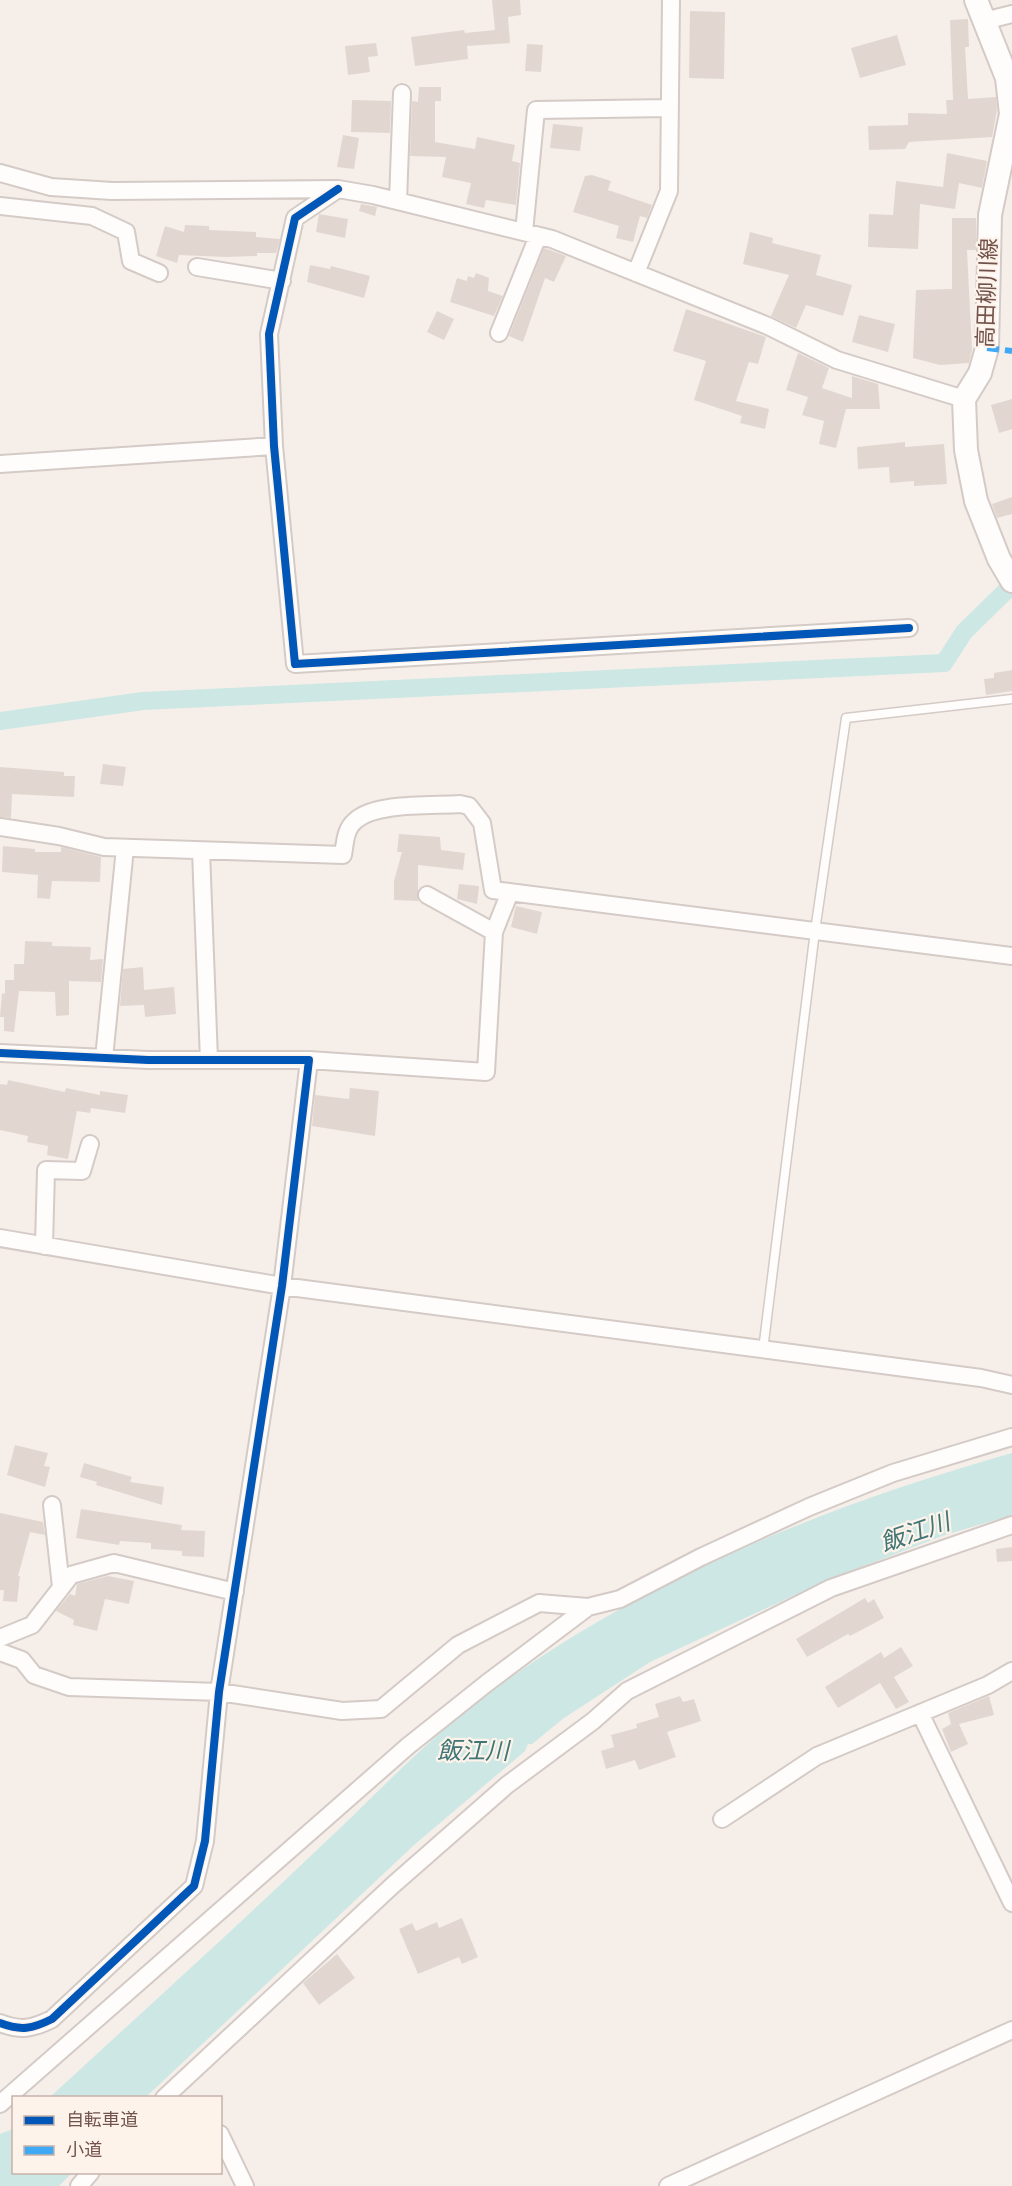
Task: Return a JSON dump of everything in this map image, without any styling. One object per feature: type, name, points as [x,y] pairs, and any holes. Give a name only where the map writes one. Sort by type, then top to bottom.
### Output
[{"type":"main road","name":"高田柳川線","points":[[964,399],[980,373],[987,348],[990,215],[1011,114],[1007,78],[980,10]]},
{"type":"main road","points":[[964,399],[966,450],[976,501],[999,560],[1012,581]]},
{"type":"street","points":[[636,273],[669,190],[671,0]]},
{"type":"street","points":[[980,10],[1012,14]]},
{"type":"street","points":[[398,201],[402,93]]},
{"type":"street","points":[[499,333],[531,234],[536,110],[670,108]]},
{"type":"street","points":[[0,173],[51,186],[112,190],[338,189],[398,201],[531,234],[768,326],[837,360],[964,399]]},
{"type":"street","points":[[338,189],[295,218],[269,334],[274,446],[295,664],[909,628]]},
{"type":"street","points":[[0,206],[92,216],[126,232],[131,261],[159,273]]},
{"type":"street","points":[[197,267],[282,281]]},
{"type":"street","points":[[0,464],[274,446]]},
{"type":"street","points":[[0,827],[59,836],[104,847],[343,855],[347,832],[354,821],[365,814],[380,809],[460,804],[469,806],[482,823],[493,890],[1012,956]]},
{"type":"street","points":[[104,1058],[125,848]]},
{"type":"street","points":[[201,850],[209,1060]]},
{"type":"street","points":[[0,1053],[104,1058],[309,1060],[486,1072],[494,932],[510,892]]},
{"type":"street","points":[[427,895],[494,932]]},
{"type":"street","points":[[0,2023],[16,2029],[32,2029],[52,2019],[194,1886],[205,1841],[219,1692],[282,1286],[309,1060]]},
{"type":"street","points":[[44,1246],[46,1170],[82,1171],[90,1144]]},
{"type":"street","points":[[0,1238],[282,1286],[981,1378],[1012,1385]]},
{"type":"street","points":[[0,1652],[22,1660],[34,1675],[69,1687],[219,1692],[342,1711],[381,1709],[459,1645],[539,1603],[588,1607],[620,1599],[701,1557],[809,1507],[893,1473],[1012,1437]]},
{"type":"street","points":[[52,1505],[62,1587]]},
{"type":"street","points":[[165,2096],[393,1885],[507,1785],[593,1721],[627,1691],[831,1588],[1012,1525]]},
{"type":"street","points":[[0,1638],[32,1625],[71,1575],[114,1563],[235,1592]]},
{"type":"street","points":[[0,2104],[408,1746],[588,1607]]},
{"type":"street","points":[[722,1819],[817,1756],[988,1685],[1012,1671]]},
{"type":"street","points":[[920,1713],[1012,1903]]},
{"type":"street","points":[[668,2186],[1012,2030]]},
{"type":"street","points":[[222,2138],[245,2186]]},
{"type":"street","points":[[79,2186],[90,2174]]},
{"type":"lane","points":[[763,1350],[815,931],[846,718],[1012,699]]},
{"type":"water","name":"飯江川","points":[[1012,1453],[1012,1515],[942,1536],[823,1582],[650,1662],[564,1718],[532,1744],[528,1744],[525,1751],[414,1845],[147,2096],[51,2096],[252,1912],[440,1733],[484,1697],[544,1655],[606,1617],[671,1582],[737,1551],[873,1497]]},
{"type":"water","points":[[12,2129],[12,2174],[71,2174],[59,2186],[0,2186],[0,2134]]},
{"type":"building","points":[[492,0],[520,0],[521,15],[508,17],[510,43],[467,46],[468,59],[415,66],[411,37],[464,30],[465,33],[495,30]]},
{"type":"building","points":[[690,11],[725,12],[724,79],[689,78]]},
{"type":"building","points":[[968,19],[969,47],[965,47],[968,99],[996,97],[997,110],[992,137],[909,142],[905,149],[869,150],[868,126],[908,125],[908,113],[947,114],[946,100],[953,100],[950,20]]},
{"type":"building","points":[[897,35],[906,65],[860,78],[851,48]]},
{"type":"building","points":[[376,43],[378,56],[368,57],[370,72],[348,75],[345,46]]},
{"type":"building","points":[[527,44],[543,45],[541,72],[525,71]]},
{"type":"building","points":[[419,87],[441,87],[441,101],[435,101],[435,142],[475,149],[477,137],[515,145],[512,161],[520,163],[516,205],[486,200],[484,208],[466,204],[471,183],[442,177],[446,157],[410,156],[412,101],[418,102]]},
{"type":"building","points":[[352,100],[391,101],[390,133],[351,132]]},
{"type":"building","points":[[553,124],[583,127],[580,151],[550,148]]},
{"type":"building","points":[[343,135],[359,138],[354,169],[337,167]]},
{"type":"building","points":[[947,153],[987,161],[982,188],[959,183],[955,209],[920,204],[918,249],[868,247],[869,214],[893,215],[896,181],[943,187]]},
{"type":"building","points":[[592,175],[611,181],[608,190],[652,205],[647,218],[640,216],[633,242],[616,238],[619,226],[573,212],[585,176]]},
{"type":"building","points":[[361,204],[377,207],[375,216],[359,211]]},
{"type":"building","points":[[319,214],[348,219],[345,238],[316,232]]},
{"type":"building","points":[[952,218],[976,218],[976,250],[967,250],[972,350],[969,363],[940,365],[913,358],[916,290],[952,289]]},
{"type":"building","points":[[185,225],[209,226],[209,230],[256,232],[256,237],[280,239],[276,253],[257,253],[257,256],[179,255],[177,263],[156,256],[165,226],[184,232]]},
{"type":"building","points":[[750,232],[773,238],[772,243],[821,255],[816,275],[852,285],[843,316],[806,305],[796,328],[771,316],[789,275],[743,264]]},
{"type":"building","points":[[544,248],[566,256],[554,282],[545,278],[523,342],[509,336]]},
{"type":"building","points":[[310,265],[330,269],[331,266],[370,276],[364,298],[307,282]]},
{"type":"building","points":[[476,273],[489,278],[488,291],[503,296],[494,316],[450,302],[457,278],[467,281],[468,276],[474,278]]},
{"type":"building","points":[[686,309],[766,337],[758,364],[749,362],[736,401],[769,409],[765,429],[740,423],[742,416],[694,400],[706,361],[673,351]]},
{"type":"building","points":[[437,311],[454,319],[444,340],[427,332]]},
{"type":"building","points":[[859,315],[895,324],[888,352],[852,342]]},
{"type":"building","points":[[798,353],[829,368],[822,388],[852,398],[852,376],[878,384],[880,409],[846,409],[836,448],[819,444],[824,421],[802,415],[808,397],[786,390]]},
{"type":"building","points":[[1012,399],[1012,429],[999,433],[991,405]]},
{"type":"building","points":[[905,442],[905,447],[944,444],[947,484],[914,486],[914,481],[890,483],[889,467],[858,469],[857,447]]},
{"type":"building","points":[[1012,497],[1012,514],[997,518],[992,504]]},
{"type":"building","points":[[1012,670],[1012,691],[986,695],[984,679],[994,678],[994,673]]},
{"type":"building","points":[[103,764],[126,767],[123,786],[100,784]]},
{"type":"building","points":[[0,767],[64,772],[64,776],[75,776],[74,797],[12,794],[11,818],[0,817]]},
{"type":"building","points":[[399,834],[440,837],[441,850],[465,853],[463,870],[418,865],[418,901],[394,900],[394,881],[402,852],[397,852]]},
{"type":"building","points":[[3,846],[35,849],[35,852],[61,852],[61,847],[101,857],[100,882],[52,881],[50,899],[37,898],[38,875],[2,872]]},
{"type":"building","points":[[459,884],[479,886],[477,904],[457,899]]},
{"type":"building","points":[[516,906],[542,912],[537,934],[511,927]]},
{"type":"building","points":[[25,941],[52,942],[52,946],[91,947],[90,960],[103,959],[101,982],[69,981],[69,1015],[56,1016],[55,992],[19,991],[14,1032],[4,1031],[4,1017],[0,1017],[2,993],[5,994],[5,980],[14,980],[14,964],[24,964]]},
{"type":"building","points":[[143,967],[144,990],[174,987],[176,1014],[145,1017],[144,1005],[120,1006],[123,969]]},
{"type":"building","points":[[8,1080],[65,1092],[66,1088],[100,1095],[100,1091],[128,1095],[125,1113],[91,1108],[90,1113],[77,1111],[68,1159],[47,1155],[48,1146],[27,1142],[28,1136],[0,1130],[0,1084],[7,1085]]},
{"type":"building","points":[[350,1088],[379,1091],[375,1136],[312,1126],[315,1095],[349,1099]]},
{"type":"building","points":[[15,1445],[48,1453],[44,1466],[50,1467],[45,1487],[7,1475]]},
{"type":"building","points":[[84,1463],[132,1477],[130,1482],[164,1487],[162,1505],[96,1485],[97,1482],[80,1477]]},
{"type":"building","points":[[81,1509],[182,1525],[181,1530],[205,1531],[204,1557],[182,1556],[182,1551],[151,1549],[151,1543],[120,1541],[119,1545],[76,1538]]},
{"type":"building","points":[[0,1513],[43,1522],[45,1535],[30,1532],[18,1576],[20,1576],[17,1602],[3,1601],[4,1590],[0,1590]]},
{"type":"building","points":[[1012,1547],[1012,1561],[997,1562],[996,1549]]},
{"type":"building","points":[[108,1576],[134,1581],[129,1604],[105,1599],[97,1631],[73,1625],[74,1620],[56,1611],[70,1594],[75,1596],[77,1584]]},
{"type":"building","points":[[865,1598],[868,1603],[874,1599],[884,1618],[850,1636],[848,1634],[807,1657],[796,1639]]},
{"type":"building","points":[[901,1647],[913,1666],[894,1677],[909,1702],[896,1709],[880,1683],[838,1708],[825,1687],[881,1652],[884,1658]]},
{"type":"building","points":[[680,1696],[683,1702],[694,1699],[701,1721],[667,1732],[676,1757],[639,1770],[635,1760],[606,1769],[601,1751],[614,1747],[611,1735],[637,1728],[636,1724],[659,1717],[655,1704]]},
{"type":"building","points":[[989,1696],[994,1715],[959,1724],[968,1744],[951,1752],[942,1729],[951,1724],[948,1713]]},
{"type":"building","points":[[462,1918],[478,1957],[462,1964],[459,1957],[418,1974],[399,1929],[412,1923],[416,1931],[437,1922],[439,1928]]},
{"type":"building","points":[[337,1954],[355,1978],[319,2005],[303,1983]]},
{"type":"waterway","points":[[0,721],[143,701],[944,663],[964,632],[1012,585]]},
{"type":"marked path","points":[[987,348],[1012,351]]},
{"type":"cycle path","points":[[338,189],[295,218],[269,334],[274,446],[295,664],[909,628]]},
{"type":"cycle path","points":[[0,1053],[148,1060],[309,1060],[282,1286],[219,1692],[205,1841],[194,1886],[52,2019],[26,2028],[0,2023]]}]
